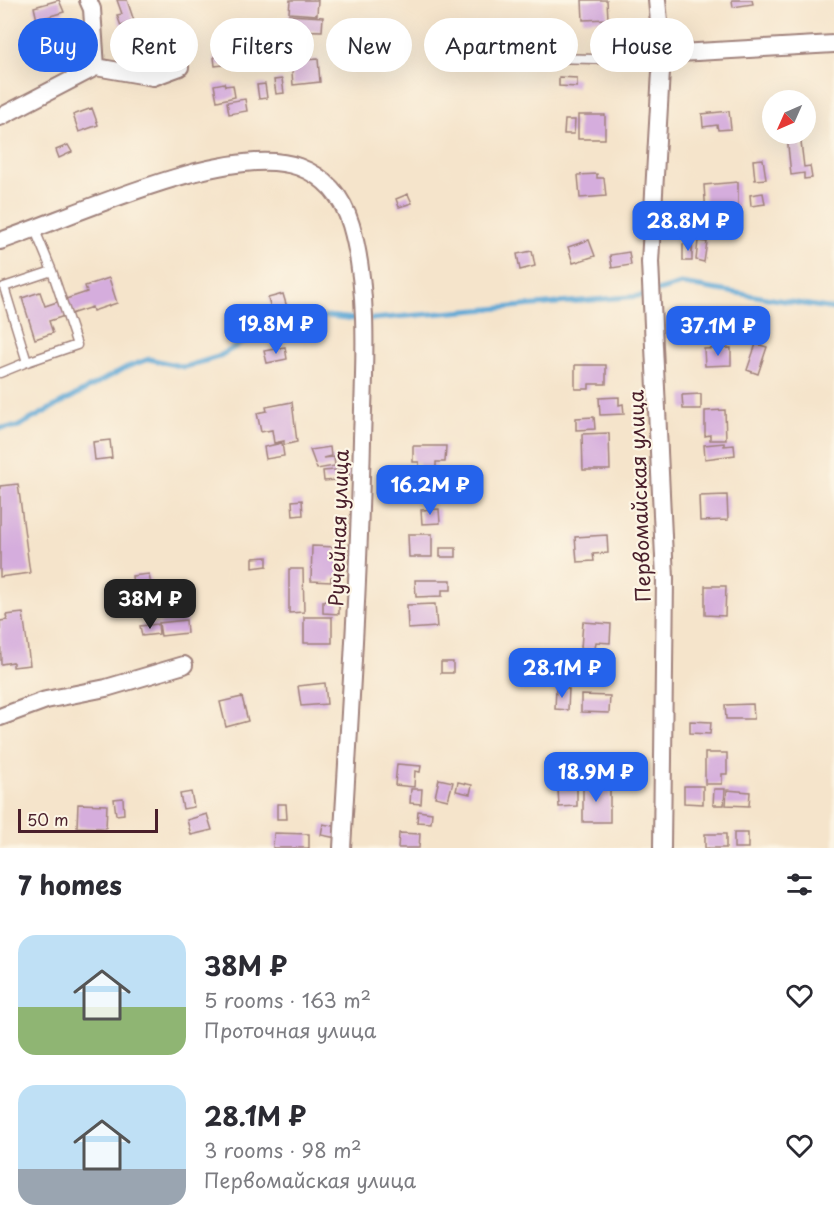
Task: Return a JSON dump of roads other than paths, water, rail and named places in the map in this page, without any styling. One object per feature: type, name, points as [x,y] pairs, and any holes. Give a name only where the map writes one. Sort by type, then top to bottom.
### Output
[{"type":"street","points":[[88,0],[93,18]]},
{"type":"street","name":"Первомайская улица","points":[[657,0],[659,18]]},
{"type":"street","points":[[694,52],[834,44]]},
{"type":"street","points":[[0,117],[86,72]]},
{"type":"street","points":[[124,72],[153,77],[166,72]]},
{"type":"street","name":"Первомайская улица","points":[[661,72],[650,262],[665,578],[662,848]]},
{"type":"street","name":"Ручейная улица","points":[[0,241],[130,192],[227,165],[257,161],[297,166],[315,174],[339,197],[351,226],[359,271],[363,390],[362,503],[342,848]]},
{"type":"street","points":[[0,717],[46,700],[106,688],[184,665]]},
{"type":"lane","points":[[0,373],[77,345],[52,271],[34,230]]},
{"type":"lane","points":[[27,362],[4,287],[52,271]]},
{"type":"waterway","points":[[372,319],[640,296],[681,284],[834,309]]},
{"type":"waterway","points":[[0,428],[17,427],[127,367],[149,359],[184,367],[218,357],[247,340],[307,320],[328,316],[355,319]]}]
